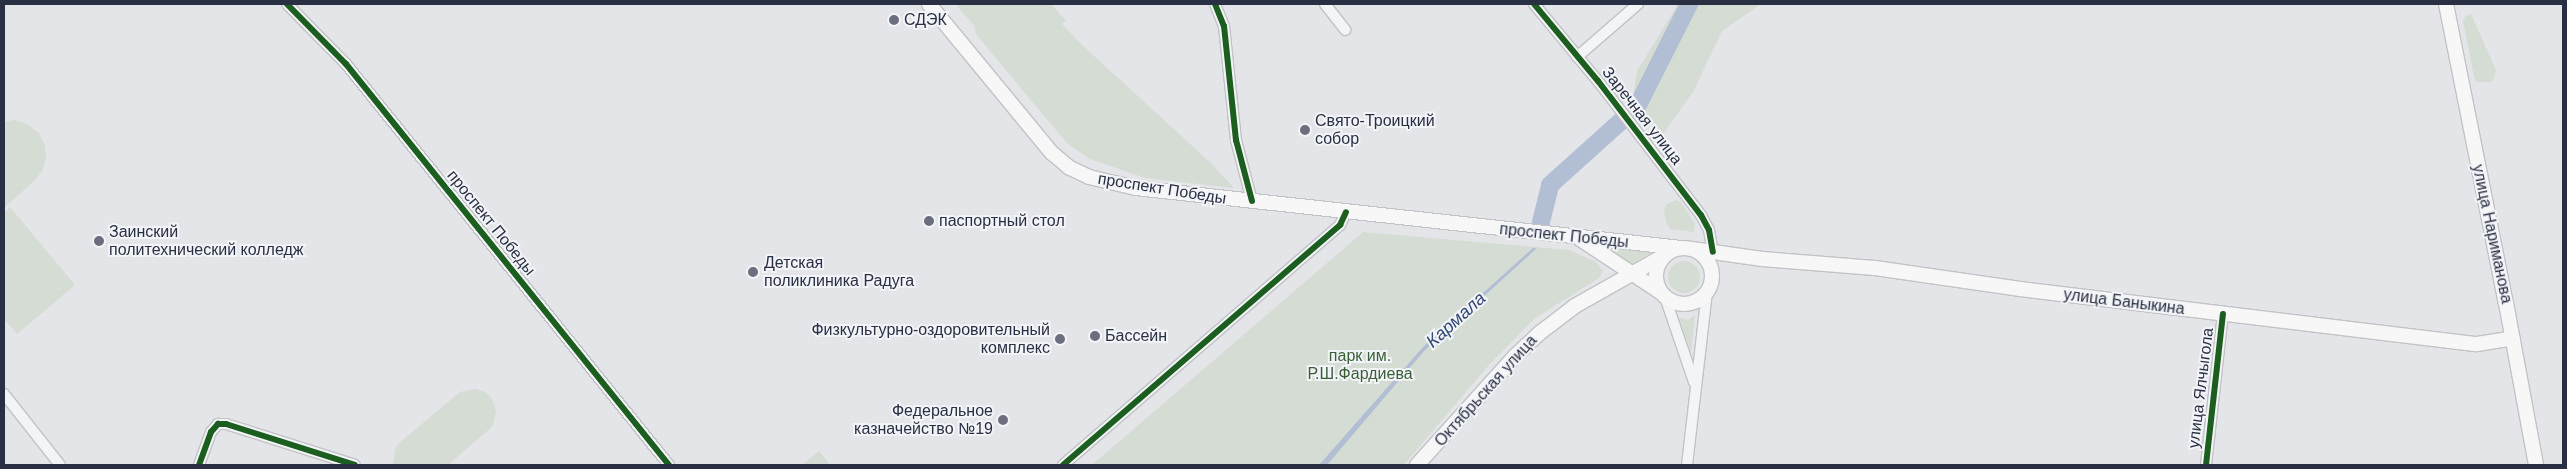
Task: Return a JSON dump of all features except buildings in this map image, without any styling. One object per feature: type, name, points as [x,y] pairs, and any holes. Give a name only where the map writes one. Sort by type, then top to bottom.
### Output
[{"type":"main road","name":"проспект Победы","points":[[929,4],[1016,112],[1052,153],[1070,168],[1111,184],[1252,202],[1713,252]]},
{"type":"main road","name":"улица Нариманова","points":[[2446,4],[2513,338],[2536,465]]},
{"type":"main road","points":[[1578,238],[1632,272],[1663,295],[1675,303],[1687,304],[1698,300],[1707,292],[1711,282],[1711,270],[1703,255],[1687,248],[1665,255],[1658,264],[1656,276],[1663,295]]},
{"type":"main road","name":"улица Баныкина","points":[[1713,252],[1875,268],[2020,289],[2477,344],[2513,338]]},
{"type":"main road","name":"Октябрьская улица","points":[[1417,465],[1499,374],[1541,332],[1575,306],[1665,255]]},
{"type":"main road","points":[[1711,270],[1734,255]]},
{"type":"street","name":"проспект Победы","points":[[286,4],[346,64],[669,465]]},
{"type":"street","points":[[1215,4],[1224,26],[1236,140],[1252,202]]},
{"type":"street","points":[[1325,4],[1344,30]]},
{"type":"street","name":"Заречная улица","points":[[1534,4],[1631,123],[1701,215],[1709,230],[1713,252]]},
{"type":"street","points":[[1577,57],[1638,4]]},
{"type":"street","points":[[1063,465],[1340,225],[1346,212]]},
{"type":"street","points":[[1687,465],[1707,292]]},
{"type":"street","points":[[1663,295],[1695,386]]},
{"type":"street","name":"улица Ялчыгола","points":[[2206,465],[2223,314]]},
{"type":"street","points":[[4,394],[60,465]]},
{"type":"street","points":[[200,465],[211,432],[218,424],[226,424],[355,465]]},
{"type":"green space","points":[[961,4],[1051,4],[1066,21],[1062,24],[1080,43],[1212,164],[1234,188],[1145,178],[1090,159],[1068,144],[1035,105],[976,34],[975,27],[957,6]]},
{"type":"green space","points":[[1678,4],[1761,4],[1722,31],[1693,92],[1663,134],[1633,99],[1637,71]]},
{"type":"green space","points":[[2471,14],[2496,70],[2491,82],[2476,82],[2473,72],[2463,21],[2466,16]]},
{"type":"green space","points":[[15,120],[27,124],[39,133],[45,146],[46,159],[42,171],[34,181],[4,208],[4,122]]},
{"type":"green space","points":[[1675,200],[1681,202],[1695,224],[1694,232],[1670,229],[1666,222],[1664,211],[1666,205]]},
{"type":"green space","points":[[10,207],[75,285],[17,334],[4,319],[4,213]]},
{"type":"green space","name":"парк им. Р.Ш.Фардиева","points":[[1363,232],[1569,250],[1596,262],[1603,271],[1599,278],[1534,319],[1488,366],[1404,465],[1092,465]]},
{"type":"green space","points":[[1608,247],[1652,252],[1631,264]]},
{"type":"green space","points":[[1684,261],[1696,265],[1700,277],[1696,289],[1684,293],[1672,289],[1668,277],[1672,265]]},
{"type":"green space","points":[[1695,315],[1691,353],[1679,318],[1688,320]]},
{"type":"green space","points":[[475,389],[483,391],[490,396],[494,404],[496,412],[492,427],[448,465],[393,465],[395,450],[399,443],[460,392]]},
{"type":"green space","points":[[819,451],[830,465],[802,465]]},
{"type":"water","points":[[1533,248],[1537,248],[1425,350],[1327,465],[1319,465],[1423,347]]},
{"type":"waterway","name":"Кармала","points":[[1636,109],[1689,4]]},
{"type":"waterway","name":"Кармала","points":[[1541,222],[1550,185],[1620,122]]},
{"type":"cycle path","points":[[287,4],[346,64],[669,465]]},
{"type":"cycle path","points":[[1215,4],[1224,26],[1236,140],[1252,201]]},
{"type":"cycle path","points":[[1534,4],[1598,81],[1701,215],[1709,230],[1713,252]]},
{"type":"cycle path","points":[[1063,465],[1340,225],[1346,212]]},
{"type":"cycle path","points":[[2206,465],[2223,314]]},
{"type":"cycle path","points":[[199,465],[211,432],[218,424],[226,424],[355,465]]},
{"type":"place","name":"СДЭК","points":[[894,20]]},
{"type":"place","name":"Свято-Троицкий собор","points":[[1305,130]]},
{"type":"place","name":"паспортный стол","points":[[929,221]]},
{"type":"place","name":"Заинский политехнический колледж","points":[[99,241]]},
{"type":"place","name":"Детская поликлиника Радуга","points":[[753,272]]},
{"type":"place","name":"Бассейн","points":[[1095,336]]},
{"type":"place","name":"Физкультурно-оздоровительный комплекс","points":[[1060,339]]},
{"type":"place","name":"Федеральное казначейство №19","points":[[1003,420]]}]
